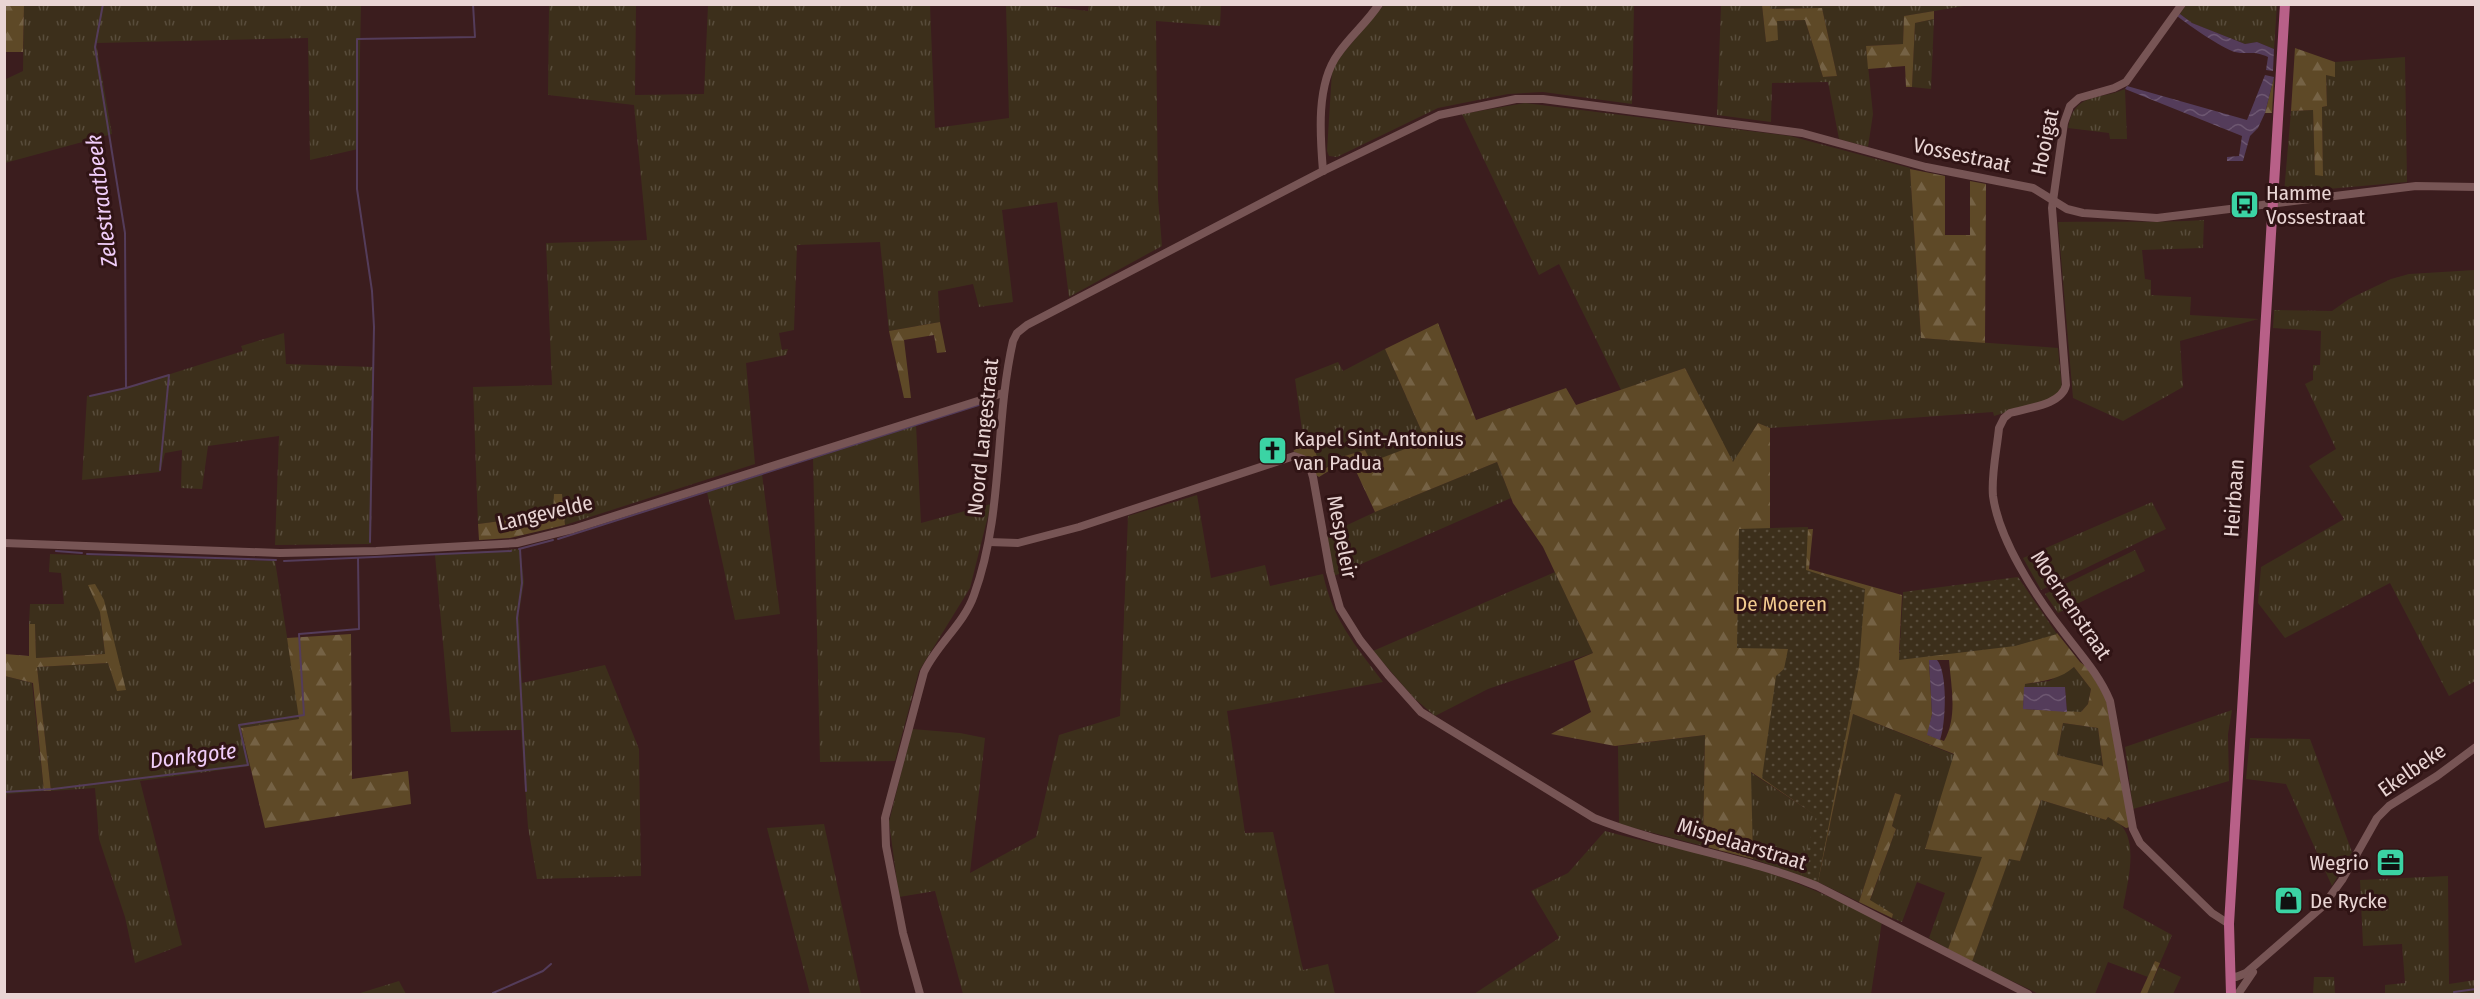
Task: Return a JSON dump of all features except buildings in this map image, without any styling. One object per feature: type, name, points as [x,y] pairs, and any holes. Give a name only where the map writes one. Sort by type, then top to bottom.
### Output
[{"type":"main road","name":"Heirbaan","points":[[2231,994],[2229,924],[2285,4]]},
{"type":"street","points":[[1323,171],[1321,143],[1324,89],[1329,70],[1347,41],[1380,4]]},
{"type":"street","name":"Hooigat","points":[[2052,198],[2064,123],[2070,106],[2079,98],[2126,82],[2182,4]]},
{"type":"street","name":"Vossestraat","points":[[1439,115],[1516,99],[1543,99],[1770,127],[1802,133],[1926,167],[2032,188],[2077,212],[2148,219],[2272,206],[2415,186],[2475,188]]},
{"type":"street","name":"Noord Langestraat","points":[[920,994],[903,933],[886,846],[885,818],[924,672],[932,654],[973,599],[989,542],[996,509],[1003,393],[1013,341],[1017,333],[1028,325],[1323,171],[1439,115]]},
{"type":"street","name":"Moernenstraat","points":[[2052,198],[2054,256],[2066,385],[2057,399],[2010,413],[2001,423],[1993,490],[1995,503],[2025,575],[2055,621],[2103,683],[2110,701],[2133,829],[2140,843],[2212,914],[2229,924]]},
{"type":"street","name":"Langevelde","points":[[4,543],[280,553],[517,543],[573,529],[1003,393]]},
{"type":"street","name":"Mespeleir","points":[[989,542],[1018,543],[1049,535],[1254,467],[1294,456],[1303,459],[1310,467],[1313,477],[1329,572],[1340,608],[1360,640],[1390,678],[1421,712],[1448,729]]},
{"type":"street","name":"Mispelaarstraat","points":[[1448,729],[1594,818],[1622,829],[1782,872],[1817,886],[2028,994]]},
{"type":"street","name":"Ekelbeke","points":[[2230,975],[2242,976],[2323,906],[2377,818],[2389,806],[2437,776],[2475,747]]},
{"type":"street","name":"Ekelbeke","points":[[2238,994],[2258,963]]},
{"type":"green space","points":[[4,5],[24,5],[23,52],[5,52]]},
{"type":"green space","points":[[24,5],[361,5],[358,149],[310,160],[308,38],[96,43],[112,134],[5,163],[4,80],[23,71]]},
{"type":"green space","points":[[549,5],[636,5],[635,95],[704,94],[708,5],[930,5],[935,128],[1009,118],[1006,5],[1039,5],[1088,11],[1089,5],[1221,5],[1220,26],[1156,21],[1158,198],[1162,246],[1069,297],[1057,202],[1002,210],[1013,302],[979,307],[973,284],[938,291],[940,322],[889,331],[880,242],[797,245],[794,330],[779,333],[782,350],[788,349],[786,355],[746,363],[755,464],[565,525],[562,494],[554,514],[478,524],[473,387],[552,385],[546,243],[647,240],[634,105],[548,95]]},
{"type":"green space","points":[[1384,5],[1634,5],[1632,104],[1543,92],[1508,94],[1438,108],[1337,157],[1329,156],[1327,151],[1332,71],[1340,57]]},
{"type":"green space","points":[[1721,5],[1762,5],[1766,42],[1777,21],[1805,20],[1823,77],[1837,76],[1822,8],[1770,9],[1770,5],[1970,5],[1904,16],[1903,44],[1866,46],[1873,114],[1868,147],[1839,139],[1828,82],[1772,83],[1771,122],[1717,115]]},
{"type":"green space","points":[[1762,5],[1770,5],[1771,9],[1822,8],[1837,76],[1823,77],[1805,20],[1777,21],[1778,40],[1766,42]]},
{"type":"green space","points":[[2186,5],[2277,5],[2274,49],[2257,42],[2245,44],[2192,23],[2180,14]]},
{"type":"green space","points":[[1934,11],[1934,19],[1915,23],[1912,87],[1906,87],[1905,66],[1868,69],[1866,46],[1903,44],[1904,16]]},
{"type":"green space","points":[[1934,19],[1931,89],[1912,87],[1915,23]]},
{"type":"green space","points":[[2295,48],[2335,62],[2335,77],[2326,75],[2327,106],[2322,107],[2323,176],[2315,175],[2313,110],[2291,111]]},
{"type":"green space","points":[[2405,57],[2407,182],[2284,193],[2291,111],[2313,110],[2315,174],[2323,175],[2322,107],[2327,106],[2326,75],[2335,76],[2335,62]]},
{"type":"green space","points":[[2274,77],[2272,113],[2265,113]]},
{"type":"green space","points":[[2125,89],[2127,139],[2110,139],[2109,133],[2068,128],[2071,116],[2081,103]]},
{"type":"green space","points":[[1525,103],[1790,136],[1910,168],[1921,338],[2058,348],[2062,388],[2056,397],[1994,416],[1993,412],[1770,428],[1758,423],[1733,463],[1685,368],[1621,390],[1559,264],[1539,275],[1462,114]]},
{"type":"green space","points":[[1910,169],[1945,176],[1945,235],[1970,235],[1970,181],[1986,184],[1985,343],[1921,338]]},
{"type":"green space","points":[[2204,220],[2203,248],[2142,250],[2145,279],[2151,280],[2151,295],[2191,297],[2190,315],[2258,319],[2180,341],[2183,387],[2123,421],[2073,398],[2058,222]]},
{"type":"green space","points":[[2475,270],[2475,681],[2449,696],[2390,583],[2285,638],[2258,603],[2261,567],[2344,519],[2309,466],[2336,449],[2305,384],[2313,380],[2313,365],[2320,365],[2321,331],[2273,328],[2274,310],[2332,311],[2349,299],[2391,279],[2409,274]]},
{"type":"green space","points":[[940,322],[946,352],[937,353],[934,335],[904,340],[911,398],[904,398],[889,331]]},
{"type":"green space","points":[[1438,323],[1476,420],[1566,388],[1576,405],[1685,368],[1733,462],[1758,423],[1770,428],[1770,531],[1813,529],[1809,569],[1902,595],[1899,653],[2057,633],[2080,662],[2088,668],[2106,699],[2130,827],[2126,828],[2108,817],[2106,820],[2041,800],[2020,861],[2009,859],[1972,962],[1948,949],[1982,857],[1925,849],[1954,754],[1853,714],[1818,882],[1801,876],[1817,816],[1751,772],[1753,859],[1703,846],[1705,735],[1615,746],[1551,734],[1591,712],[1574,661],[1593,653],[1543,547],[1513,503],[1497,462],[1375,512],[1355,469],[1354,460],[1340,464],[1319,477],[1308,459],[1293,451],[1304,444],[1315,451],[1322,471],[1341,457],[1365,450],[1371,462],[1426,441],[1385,349]],"holes":[[[1929,660],[1949,660],[1952,712],[1944,741],[1928,735],[1932,714]],[[2074,667],[2091,689],[2088,704],[2081,712],[2023,709],[2025,684],[2057,677]],[[2063,723],[2098,728],[2103,766],[2057,755]]]},
{"type":"green space","points":[[284,333],[286,364],[373,367],[371,544],[275,545],[279,436],[208,446],[202,489],[181,488],[182,450],[165,453],[160,472],[82,480],[87,396],[123,389],[243,351],[241,346]]},
{"type":"green space","points":[[1385,349],[1426,441],[1371,463],[1365,450],[1341,457],[1321,471],[1315,451],[1304,444],[1295,379],[1338,362],[1343,371]]},
{"type":"green space","points":[[916,425],[921,523],[991,504],[970,588],[919,671],[895,761],[820,762],[813,457]]},
{"type":"green space","points":[[1497,462],[1511,498],[1334,576],[1326,535],[1375,512]]},
{"type":"green space","points":[[762,474],[780,614],[735,620],[707,492]]},
{"type":"green space","points":[[554,494],[562,494],[565,525],[510,538],[479,540],[478,524],[553,514]]},
{"type":"green space","points":[[1197,495],[1211,578],[1265,565],[1270,586],[1323,574],[1339,619],[1354,644],[1383,682],[1227,711],[1245,833],[1273,832],[1303,970],[1328,964],[1335,994],[963,994],[935,891],[899,897],[889,822],[912,729],[960,733],[985,738],[970,873],[1036,837],[1059,735],[1120,716],[1128,516]]},
{"type":"green space","points":[[2152,502],[2166,529],[2041,590],[2023,558]]},
{"type":"green space","name":"De Moeren","points":[[1808,527],[1806,570],[1865,589],[1859,666],[1818,882],[1801,876],[1816,816],[1762,778],[1776,676],[1784,669],[1788,649],[1737,648],[1739,529]]},
{"type":"green space","points":[[520,549],[524,582],[519,613],[522,683],[605,665],[639,749],[641,876],[537,879],[528,827],[521,730],[451,732],[435,555]]},
{"type":"green space","points":[[2135,550],[2145,571],[2058,613],[2045,594]]},
{"type":"green space","points":[[50,554],[275,561],[300,719],[241,728],[250,766],[140,781],[182,945],[135,963],[125,917],[99,839],[95,788],[51,791],[37,667],[108,663],[117,690],[100,612],[105,654],[36,658],[35,624],[29,624],[30,604],[64,604],[61,573],[49,572]]},
{"type":"green space","points":[[1555,572],[1593,653],[1488,689],[1435,716],[1414,698],[1373,651]]},
{"type":"green space","points":[[2018,577],[2057,634],[2015,646],[1899,660],[1903,592]]},
{"type":"green space","points":[[95,584],[104,600],[126,690],[117,691],[108,663],[37,667],[51,791],[44,791],[33,683],[5,676],[5,654],[29,656],[29,624],[35,624],[36,658],[105,654],[100,612],[88,585]]},
{"type":"green space","points":[[351,634],[352,779],[408,771],[411,804],[265,828],[241,728],[299,719],[287,638]]},
{"type":"green space","points":[[2074,667],[2091,689],[2088,704],[2081,712],[2067,712],[2065,687],[2024,687],[2025,684],[2049,681]]},
{"type":"green space","points":[[5,676],[32,683],[44,791],[7,794],[5,806]]},
{"type":"green space","points":[[2232,710],[2228,734],[2229,781],[2133,809],[2125,747]]},
{"type":"green space","points":[[1853,714],[1955,755],[1925,849],[1983,856],[1948,949],[1929,938],[1945,893],[1917,882],[1902,922],[1892,918],[1893,914],[1870,901],[1896,829],[1892,826],[1901,795],[1895,793],[1859,902],[1818,882]]},
{"type":"green space","points":[[2063,723],[2098,728],[2103,767],[2057,755]]},
{"type":"green space","points":[[1705,735],[1703,846],[1619,824],[1618,746]]},
{"type":"green space","points":[[2250,738],[2310,739],[2352,852],[2332,886],[2286,784],[2246,779]]},
{"type":"green space","points":[[1750,772],[1817,816],[1801,876],[1753,859]]},
{"type":"green space","points":[[1895,793],[1901,795],[1892,826],[1896,829],[1870,900],[1893,914],[1892,918],[1859,902]]},
{"type":"green space","points":[[2041,800],[2106,820],[2108,817],[2119,823],[2126,832],[2129,843],[2130,870],[2123,908],[2172,935],[2160,963],[2155,961],[2148,977],[2108,962],[2095,994],[2039,994],[1972,962],[2009,858],[2020,861]]},
{"type":"green space","points":[[824,824],[861,994],[810,994],[767,828]]},
{"type":"green space","points":[[1605,831],[1718,858],[1772,874],[1810,888],[1882,921],[1871,994],[1474,994],[1559,938],[1531,891],[1568,873]]},
{"type":"green space","points":[[2448,876],[2449,984],[2475,980],[2475,994],[2385,994],[2385,985],[2405,983],[2402,944],[2363,946],[2360,880]]},
{"type":"green space","points":[[2155,961],[2160,963],[2147,994],[2140,994]]},
{"type":"green space","points":[[2159,967],[2181,977],[2173,994],[2147,994]]},
{"type":"green space","points":[[2314,977],[2334,977],[2335,994],[2313,994]]},
{"type":"green space","points":[[399,981],[406,994],[357,994]]},
{"type":"water","points":[[2180,14],[2192,23],[2245,44],[2257,42],[2274,49],[2273,71],[2266,70],[2268,57],[2235,52],[2205,36],[2177,16]]},
{"type":"water","points":[[2265,75],[2274,77],[2265,113],[2258,128],[2250,136],[2243,161],[2227,161],[2227,157],[2239,156],[2242,136],[2125,89],[2127,86],[2247,120]]},
{"type":"water","points":[[1929,660],[1937,660],[1943,675],[1945,711],[1940,740],[1927,735],[1932,714]]},
{"type":"water","points":[[2024,687],[2065,687],[2067,712],[2023,709]]},
{"type":"waterway","name":"Zelestraatbeek","points":[[103,4],[95,47],[125,233],[126,388],[169,375],[160,470]]},
{"type":"waterway","points":[[370,542],[374,327],[372,291],[357,189],[357,39],[475,37],[473,4]]},
{"type":"waterway","points":[[90,396],[126,388]]},
{"type":"waterway","points":[[558,539],[991,403]]},
{"type":"waterway","points":[[519,549],[553,540]]},
{"type":"waterway","points":[[520,549],[522,583],[517,618],[526,791]]},
{"type":"waterway","points":[[56,551],[82,553]]},
{"type":"waterway","points":[[284,561],[511,551]]},
{"type":"waterway","points":[[87,554],[276,560]]},
{"type":"waterway","name":"Donkgote","points":[[4,792],[53,789],[248,765],[239,725],[304,715],[299,634],[359,629],[358,558]]},
{"type":"waterway","points":[[493,993],[543,971],[551,964]]},
{"type":"waterway","points":[[2454,992],[2476,989]]},
{"type":"place","name":"Hamme Vossestraat","points":[[2245,205]]},
{"type":"place","name":"Kapel Sint-Antonius van Padua","points":[[1273,451]]},
{"type":"place","name":"Wegrio","points":[[2390,863]]},
{"type":"place","name":"De Rycke","points":[[2289,901]]}]
